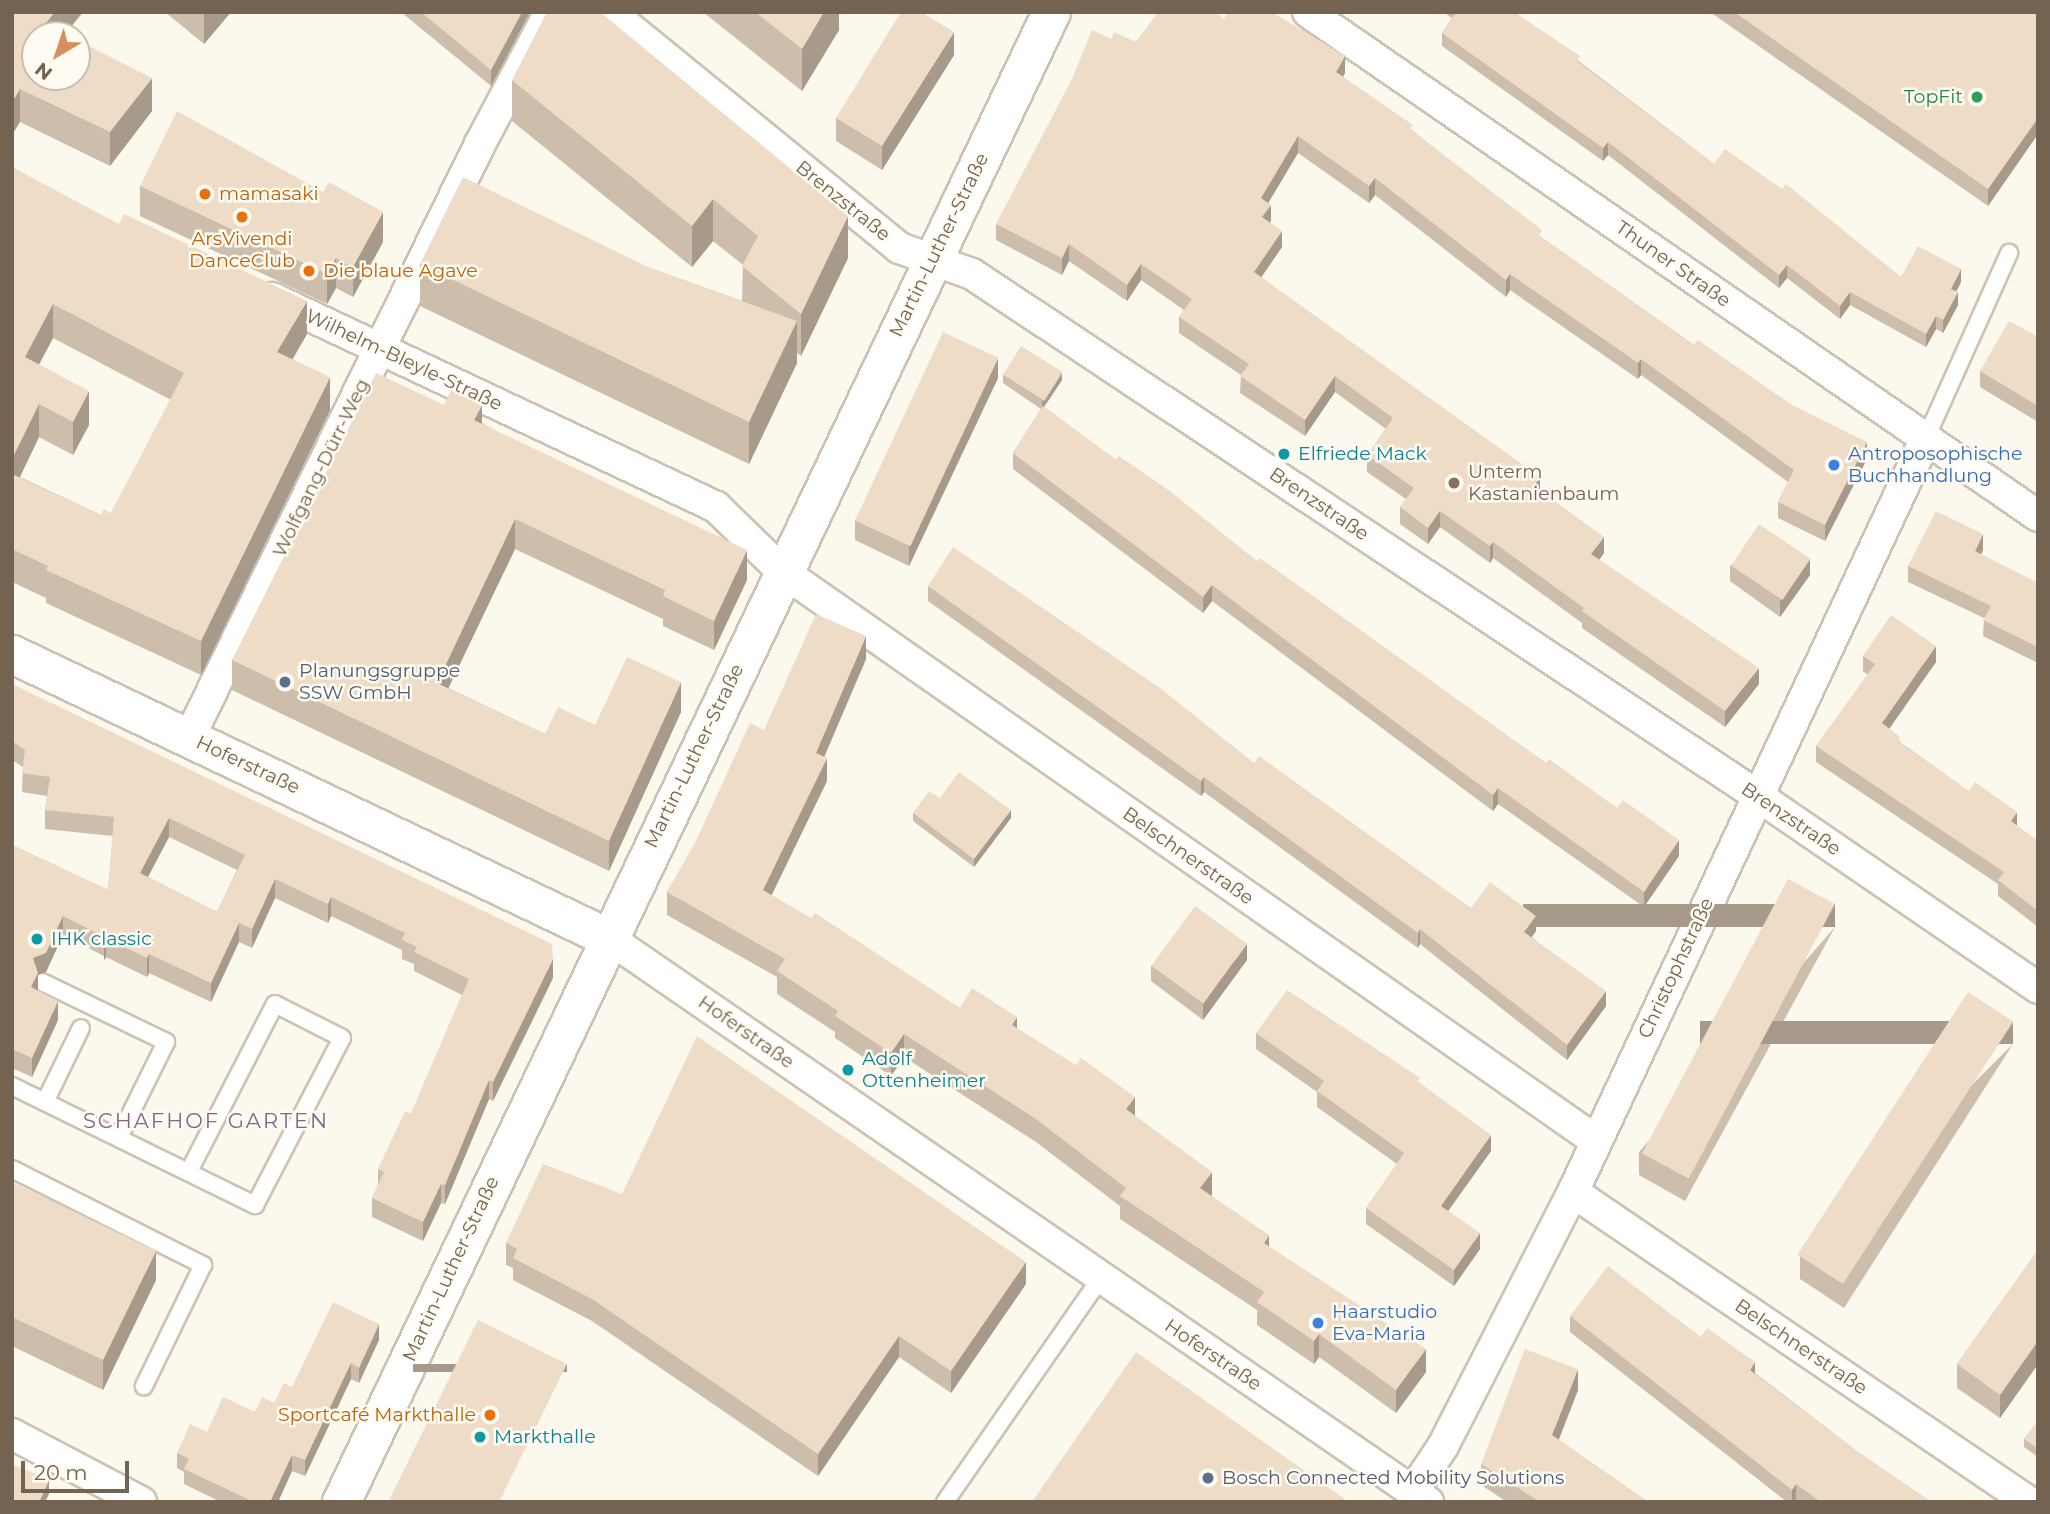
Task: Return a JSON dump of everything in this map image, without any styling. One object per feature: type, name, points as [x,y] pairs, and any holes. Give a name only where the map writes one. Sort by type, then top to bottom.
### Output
[{"type":"street","name":"Wolfgang-Dürr-Weg","points":[[189,738],[380,348],[550,12]]},
{"type":"street","name":"Brenzstraße","points":[[610,12],[900,248],[931,262],[972,274],[1758,796],[2038,988]]},
{"type":"street","name":"Martin-Luther-Straße","points":[[341,1502],[607,937],[1051,12]]},
{"type":"street","name":"Thuner Straße","points":[[1308,12],[2038,516]]},
{"type":"street","name":"Wilhelm-Bleyle-Straße","points":[[242,284],[716,507],[782,572]]},
{"type":"street","name":"Christophstraße","points":[[1421,1497],[1443,1446],[1573,1192],[1594,1140],[1926,438]]},
{"type":"street","name":"Belschnerstraße","points":[[782,572],[1594,1140]]},
{"type":"street","name":"Hoferstraße","points":[[12,654],[607,937],[1100,1279],[1421,1497]]},
{"type":"street","name":"Belschnerstraße","points":[[1573,1192],[2029,1502]]},
{"type":"street","points":[[12,1434],[141,1502]]},
{"type":"lane","points":[[1926,438],[2009,253]]},
{"type":"lane","points":[[42,982],[166,1042],[119,1137]]},
{"type":"lane","points":[[12,1086],[255,1205],[342,1038],[275,1004],[189,1171]]},
{"type":"lane","points":[[46,1102],[81,1028]]},
{"type":"lane","points":[[12,1169],[203,1265],[144,1386]]},
{"type":"lane","points":[[945,1502],[1100,1279]]},
{"type":"building","points":[[12,12],[55,12],[48,21],[21,21],[21,89],[12,102]]},
{"type":"building","points":[[421,12],[522,12],[491,70]]},
{"type":"building","points":[[547,12],[600,12],[848,216],[801,314],[742,266],[758,236],[713,199],[692,226],[512,80]]},
{"type":"building","points":[[755,12],[824,12],[802,49]]},
{"type":"building","points":[[901,12],[921,12],[954,32],[882,146],[836,118]]},
{"type":"building","points":[[1158,12],[1216,12],[1224,19],[1228,12],[1272,12],[1345,56],[1336,72],[1413,125],[1410,129],[1542,230],[1539,235],[1694,345],[1698,340],[1792,405],[1867,442],[1825,525],[1778,502],[1794,470],[1641,359],[1638,363],[1510,274],[1506,280],[1375,178],[1369,186],[1298,136],[1261,198],[1271,205],[1262,217],[1282,231],[1254,272],[1540,477],[1534,486],[1604,537],[1591,554],[1759,668],[1725,711],[1582,611],[1584,608],[1493,542],[1490,546],[1440,511],[1428,528],[1400,507],[1414,488],[1367,455],[1393,418],[1335,376],[1305,420],[1240,376],[1249,364],[1179,317],[1192,299],[1141,264],[1127,285],[1069,244],[1062,258],[996,224],[1072,79],[1092,30],[1111,39],[1114,32],[1136,42]]},
{"type":"building","points":[[1456,12],[1514,12],[1580,56],[1577,61],[1714,164],[1725,149],[1782,189],[1786,184],[1901,277],[1918,246],[1961,269],[1951,289],[1958,292],[1943,320],[1936,316],[1926,334],[1850,292],[1840,306],[1787,265],[1779,275],[1608,142],[1603,148],[1442,33]]},
{"type":"building","points":[[1734,12],[2038,12],[2038,118],[1988,189]]},
{"type":"building","points":[[91,47],[152,78],[110,132],[24,91],[91,91]]},
{"type":"building","points":[[177,111],[323,192],[329,182],[383,212],[353,267],[336,258],[327,274],[140,186]]},
{"type":"building","points":[[12,167],[119,224],[124,214],[307,301],[277,352],[330,377],[201,641],[46,570],[48,566],[12,549],[12,474],[101,515],[103,509],[111,513],[184,373],[53,304],[25,357],[89,391],[73,422],[39,404],[12,459]]},
{"type":"building","points":[[463,177],[650,268],[797,321],[749,422],[420,264]]},
{"type":"building","points":[[2009,321],[2038,337],[2038,406],[1980,371]]},
{"type":"building","points":[[943,332],[998,358],[910,546],[855,521]]},
{"type":"building","points":[[1021,346],[1063,372],[1045,401],[1003,375]]},
{"type":"building","points":[[376,373],[444,405],[451,390],[482,405],[474,420],[747,550],[714,621],[663,596],[665,590],[515,519],[437,683],[545,734],[558,707],[595,725],[627,657],[681,682],[609,841],[232,660]]},
{"type":"building","points":[[1043,406],[1116,460],[1119,456],[1167,489],[1257,561],[1260,558],[1546,763],[1549,759],[1617,808],[1623,800],[1679,840],[1644,892],[1498,788],[1493,795],[1212,585],[1203,597],[1013,453]]},
{"type":"building","points":[[1936,511],[1983,534],[1975,551],[2038,583],[2038,647],[1983,620],[1991,606],[1908,566]]},
{"type":"building","points":[[1759,524],[1810,559],[1782,600],[1731,565]]},
{"type":"building","points":[[953,547],[1160,688],[1254,763],[1259,756],[1471,908],[1490,882],[1536,916],[1524,932],[1606,991],[1567,1045],[1420,929],[1418,933],[1204,777],[1201,781],[928,586]]},
{"type":"building","points":[[816,614],[866,636],[816,753],[827,758],[763,890],[811,918],[815,913],[960,1008],[972,988],[1017,1017],[1012,1025],[1076,1065],[1081,1058],[1135,1097],[1126,1109],[1212,1172],[1200,1188],[1269,1235],[1264,1243],[1426,1349],[1396,1390],[1319,1334],[1314,1341],[1257,1302],[1264,1292],[1120,1196],[1126,1188],[1036,1119],[904,1034],[891,1053],[835,1016],[838,1011],[777,971],[785,959],[667,892],[696,841],[750,723],[764,730]]},
{"type":"building","points":[[1891,615],[1936,646],[1882,723],[1900,737],[1898,741],[1969,791],[1975,782],[2017,812],[2011,821],[2038,841],[2038,911],[1998,880],[2004,872],[1816,746],[1875,664],[1863,656]]},
{"type":"building","points":[[12,684],[552,944],[553,959],[493,1082],[489,1080],[445,1185],[441,1184],[423,1222],[372,1198],[384,1172],[378,1169],[405,1111],[411,1114],[469,979],[414,952],[417,947],[402,940],[405,933],[331,897],[328,904],[275,879],[252,929],[223,915],[239,923],[211,983],[149,954],[147,958],[106,938],[104,941],[105,937],[63,916],[46,953],[33,958],[38,973],[31,987],[58,1001],[32,1058],[12,1049],[12,845],[108,890],[114,817],[45,810],[50,777],[22,773],[25,750],[12,741]],"holes":[[[169,818],[245,855],[217,912],[140,873]]]},
{"type":"building","points":[[959,772],[1011,810],[974,859],[913,813],[929,791],[940,798]]},
{"type":"building","points":[[1788,879],[1835,904],[1689,1178],[1642,1154]]},
{"type":"building","points":[[1195,906],[1247,944],[1203,1003],[1152,966]]},
{"type":"building","points":[[1287,990],[1420,1078],[1417,1081],[1491,1135],[1441,1206],[1480,1233],[1454,1270],[1366,1208],[1404,1153],[1317,1091],[1324,1081],[1256,1033]]},
{"type":"building","points":[[1968,992],[2013,1021],[1843,1284],[1798,1255]]},
{"type":"building","points":[[697,1036],[1026,1262],[951,1371],[899,1336],[818,1454],[592,1299],[513,1258],[517,1249],[506,1243],[543,1164],[622,1194]]},
{"type":"building","points":[[12,1182],[156,1251],[103,1360],[12,1317]]},
{"type":"building","points":[[2038,1250],[2038,1341],[2000,1395],[1957,1364]]},
{"type":"building","points":[[1608,1266],[1701,1337],[1707,1328],[1755,1362],[1750,1370],[1858,1452],[1931,1502],[1821,1502],[1796,1484],[1792,1490],[1570,1316]]},
{"type":"building","points":[[333,1302],[379,1324],[359,1368],[351,1363],[305,1460],[292,1455],[270,1502],[254,1502],[184,1469],[189,1459],[177,1453],[190,1424],[207,1432],[223,1397],[255,1412],[262,1397],[274,1403],[284,1383],[292,1387]]},
{"type":"building","name":"Markthalle","points":[[478,1320],[567,1364],[499,1502],[388,1502]]},
{"type":"building","points":[[1525,1349],[1578,1369],[1552,1435],[1648,1502],[1540,1502],[1481,1464]]},
{"type":"building","points":[[1136,1352],[1349,1502],[1032,1502]]},
{"type":"building","points":[[2038,1421],[2038,1449],[2024,1439]]},
{"type":"building","points":[[12,1464],[49,1480],[39,1502],[12,1502]]},
{"type":"place","name":"TopFit","points":[[1977,97]]},
{"type":"place","name":"mamasaki","points":[[205,194]]},
{"type":"place","name":"ArsVivendi DanceClub","points":[[242,217]]},
{"type":"place","name":"Die blaue Agave","points":[[309,271]]},
{"type":"place","name":"Elfriede Mack","points":[[1284,454]]},
{"type":"place","name":"Antroposophische Buchhandlung","points":[[1834,465]]},
{"type":"place","name":"Unterm Kastanienbaum","points":[[1454,483]]},
{"type":"place","name":"Planungsgruppe SSW GmbH","points":[[285,682]]},
{"type":"place","name":"IHK classic","points":[[37,939]]},
{"type":"place","name":"Adolf Ottenheimer","points":[[848,1070]]},
{"type":"place","name":"Haarstudio Eva-Maria","points":[[1318,1323]]},
{"type":"place","name":"Sportcafé Markthalle","points":[[490,1415]]},
{"type":"place","name":"Markthalle","points":[[480,1437]]},
{"type":"place","name":"Bosch Connected Mobility Solutions","points":[[1208,1478]]},
{"type":"district","name":"SCHAFHOF GARTEN","points":[[206,1121]]}]
